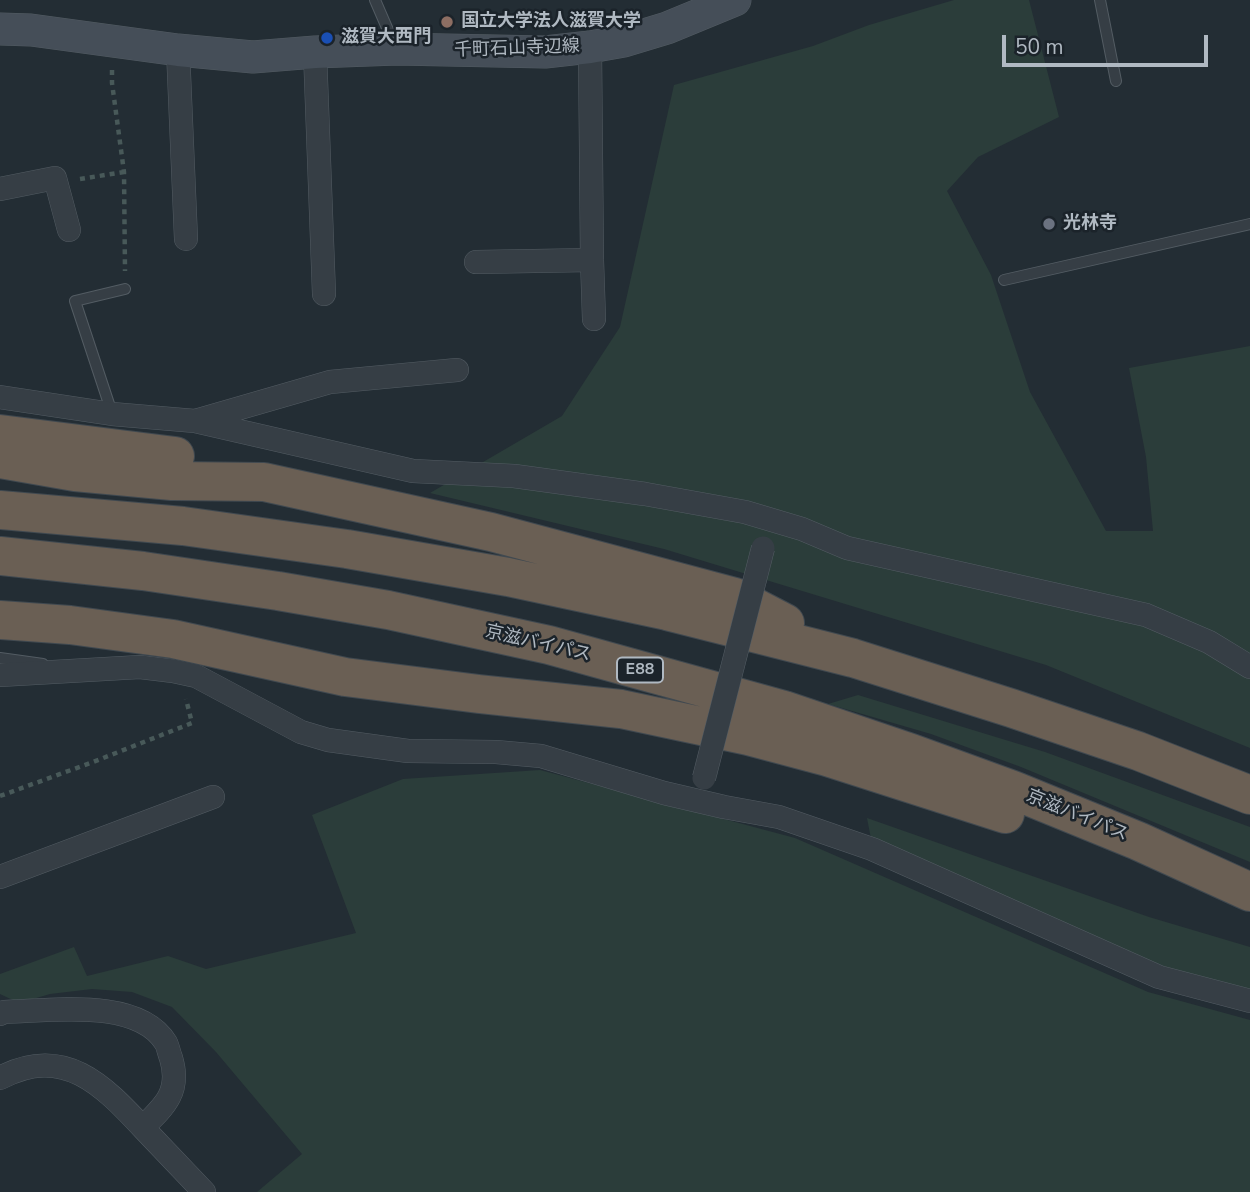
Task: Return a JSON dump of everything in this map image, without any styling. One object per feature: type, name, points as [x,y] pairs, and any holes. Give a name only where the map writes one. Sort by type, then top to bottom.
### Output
[{"type":"highway","points":[[0,434],[173,456],[264,482],[491,532],[735,597],[853,658]]},
{"type":"highway","points":[[0,459],[75,472],[172,481],[264,482]]},
{"type":"highway","points":[[0,510],[183,526],[347,549],[508,577],[667,611],[853,658],[1138,751],[1250,795]]},
{"type":"highway","name":"京滋バイパス","points":[[0,556],[142,571],[278,591],[388,610],[549,645],[784,710],[911,753],[1026,795],[1138,841],[1247,891]]},
{"type":"highway","points":[[0,620],[70,625],[173,639],[345,677],[621,709],[748,736],[827,757],[1247,891]]},
{"type":"main road","name":"千町石山寺辺線","points":[[0,29],[31,30],[178,50],[253,57],[397,50],[545,52],[624,41],[667,28],[735,0]]},
{"type":"street","points":[[590,47],[594,319]]},
{"type":"street","points":[[178,50],[186,239]]},
{"type":"street","points":[[314,52],[324,294]]},
{"type":"street","points":[[0,189],[55,178],[69,230]]},
{"type":"street","points":[[476,262],[592,260]]},
{"type":"street","points":[[195,421],[330,382],[457,370]]},
{"type":"street","points":[[0,397],[112,414],[195,421],[413,471],[514,476],[657,496],[746,512],[802,529],[847,548],[1146,615],[1209,642],[1250,667]]},
{"type":"street","points":[[698,801],[771,520]]},
{"type":"street","points":[[0,675],[140,667],[190,674],[301,733],[328,740],[408,751],[496,752],[541,756],[664,793],[779,817],[872,849],[1159,977],[1250,1001]]},
{"type":"street","points":[[0,877],[213,797]]},
{"type":"street","points":[[0,1014],[100,1010],[132,1016],[150,1026],[167,1043],[173,1065],[174,1086],[164,1107],[142,1127]]},
{"type":"street","points":[[0,1078],[35,1065],[63,1067],[88,1077],[112,1095],[204,1192]]},
{"type":"lane","points":[[374,0],[397,50]]},
{"type":"lane","points":[[1100,0],[1116,81]]},
{"type":"lane","points":[[1004,280],[1250,224]]},
{"type":"lane","points":[[112,414],[75,301],[125,289]]},
{"type":"lane","points":[[0,658],[87,670]]},
{"type":"path","points":[[114,41],[111,83],[124,172],[125,289]]},
{"type":"path","points":[[55,178],[70,181],[124,172]]},
{"type":"path","points":[[0,796],[192,723],[184,693],[190,674]]},
{"type":"green space","points":[[954,0],[1029,0],[1059,117],[978,157],[947,191],[991,275],[1030,392],[1106,531],[1153,531],[1146,457],[1129,368],[1250,346],[1250,748],[1046,665],[664,549],[430,493],[562,416],[620,327],[674,85],[813,46],[869,25]]},
{"type":"green space","points":[[858,695],[1045,752],[1250,827],[1250,862],[1021,767],[931,734],[828,704]]},
{"type":"green space","points":[[540,770],[795,838],[1148,992],[1250,1020],[1250,1192],[257,1192],[302,1154],[216,1052],[172,1007],[132,992],[92,989],[50,994],[19,1003],[0,994],[0,974],[74,947],[87,976],[168,956],[206,969],[356,933],[312,815],[403,779]]},
{"type":"green space","points":[[867,818],[1149,917],[1250,947],[1250,991],[1210,984],[1096,940],[872,844]]},
{"type":"place","name":"国立大学法人滋賀大学","points":[[447,22]]},
{"type":"place","name":"滋賀大西門","points":[[327,38]]},
{"type":"place","name":"光林寺","points":[[1049,224]]}]
